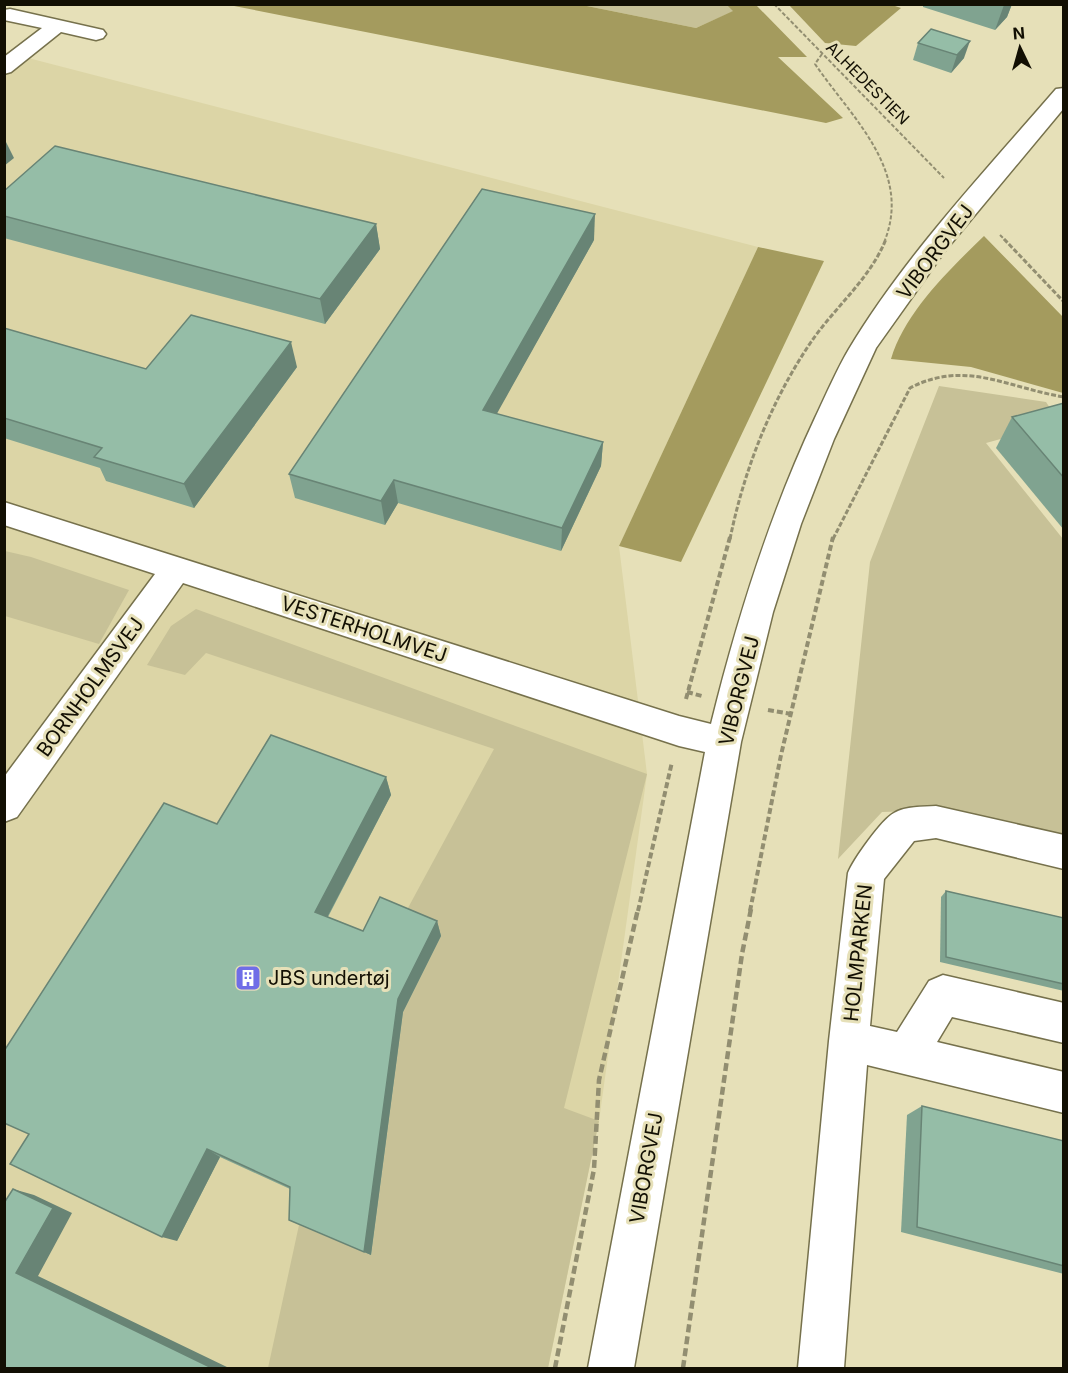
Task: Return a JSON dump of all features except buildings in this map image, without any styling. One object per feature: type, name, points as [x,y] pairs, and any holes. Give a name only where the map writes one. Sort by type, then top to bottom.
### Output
[{"type":"street","points":[[10,15],[96,33]]},
{"type":"street","points":[[4,68],[58,25]]},
{"type":"street","name":"VIBORGVEJ","points":[[611,1368],[724,742],[733,702],[773,565],[817,443],[865,344],[993,176],[1064,94]]},
{"type":"street","name":"VESTERHOLMVEJ","points":[[4,513],[679,731],[724,742]]},
{"type":"street","name":"BORNHOLMSVEJ","points":[[4,806],[176,569]]},
{"type":"street","name":"HOLMPARKEN","points":[[821,1368],[849,1041],[867,873],[904,825],[936,822],[1064,852]]},
{"type":"street","points":[[906,1055],[943,994],[1064,1023]]},
{"type":"street","name":"HOLMPARKEN","points":[[849,1041],[1064,1093]]},
{"type":"path","name":"ALHEDESTIEN","points":[[774,4],[944,178]]},
{"type":"path","points":[[1000,235],[1064,302]]},
{"type":"path","points":[[683,1368],[742,954],[781,755],[834,535],[910,388],[923,379],[945,374],[972,375],[1064,398]]},
{"type":"shaded area","points":[[727,4],[734,11],[696,28],[582,5]]},
{"type":"shaded area","points":[[229,5],[582,5],[696,28],[733,11],[727,5],[756,5],[807,57],[778,57],[843,118],[826,123]]},
{"type":"shaded area","points":[[789,5],[892,5],[901,8],[856,46],[825,43]]},
{"type":"shaded area","points":[[5,52],[758,247],[619,546],[647,774],[599,1121],[548,1368],[5,1368]]},
{"type":"shaded area","points":[[984,236],[1063,317],[1063,393],[971,367],[891,359],[917,308],[943,277]]},
{"type":"shaded area","points":[[758,247],[824,261],[681,562],[619,546]]},
{"type":"shaded area","points":[[939,386],[1046,402],[1060,423],[986,443],[1063,539],[1063,834],[946,810],[882,812],[838,859],[870,562]]},
{"type":"shaded area","points":[[5,551],[31,557],[129,590],[99,644],[5,616]]},
{"type":"shaded area","points":[[196,609],[647,774],[564,1108],[599,1121],[548,1368],[268,1368],[299,1225],[371,1255],[403,1012],[441,936],[402,919],[494,749],[206,653],[185,675],[147,665],[171,626]]},
{"type":"place","name":"JBS undertøj","points":[[248,978]]}]
